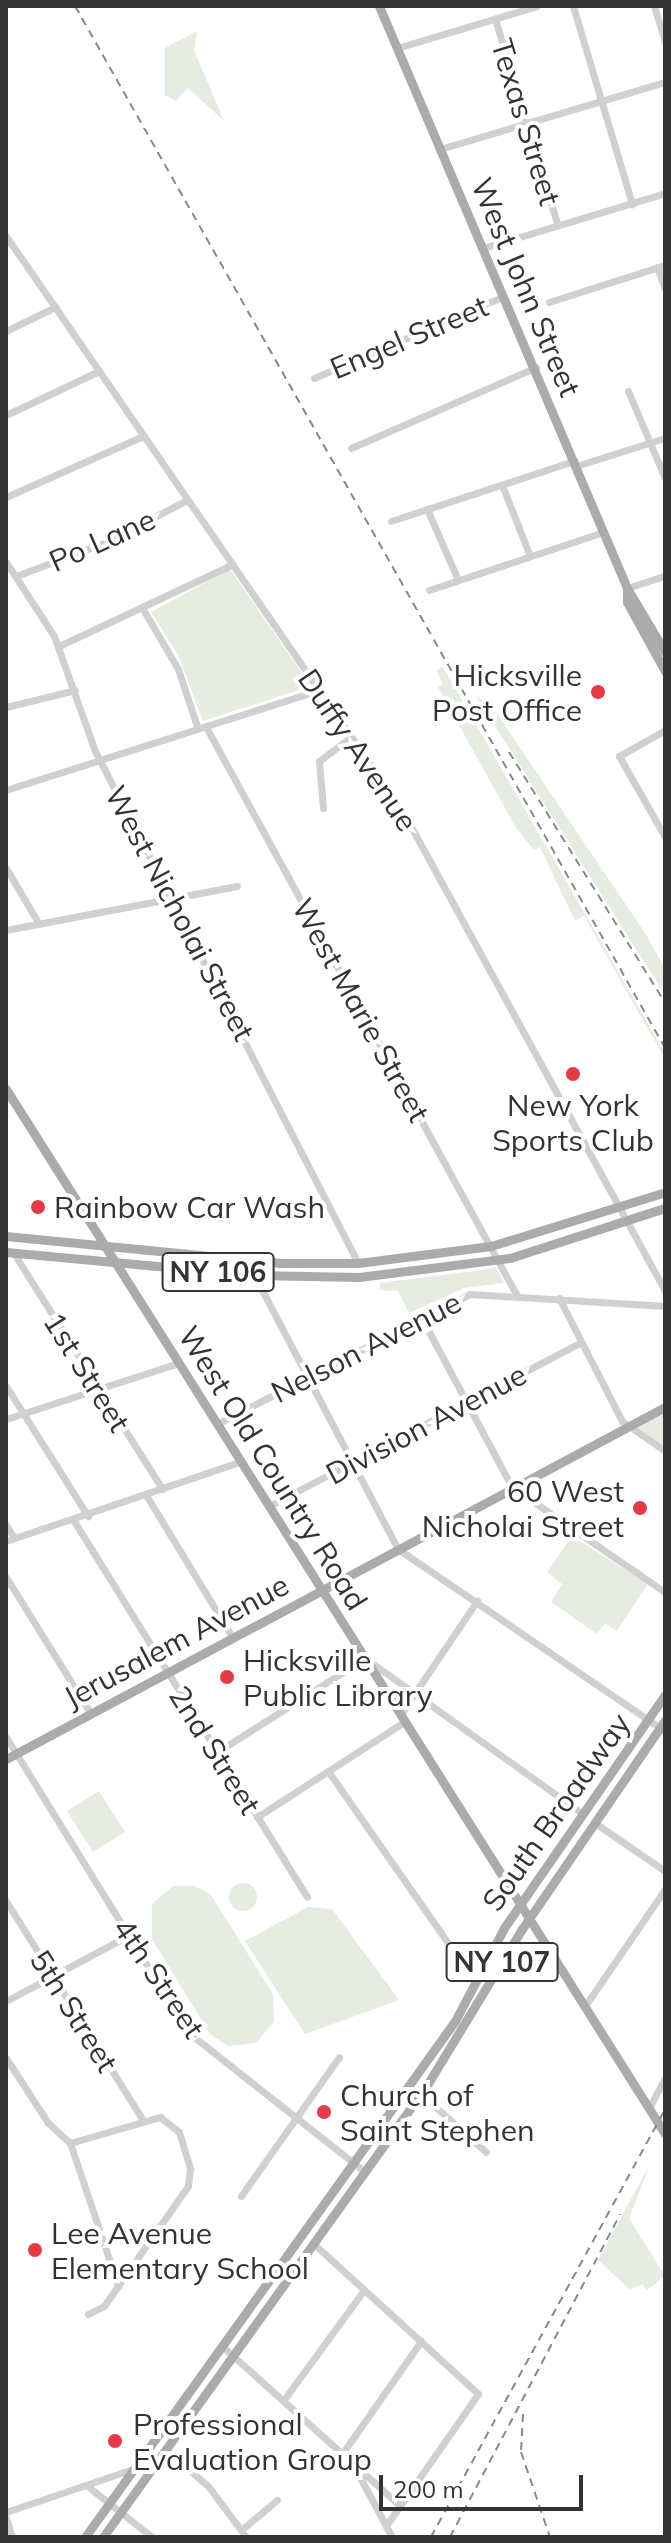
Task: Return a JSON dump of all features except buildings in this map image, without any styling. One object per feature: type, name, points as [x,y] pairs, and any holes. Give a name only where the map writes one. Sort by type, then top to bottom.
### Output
[{"type":"main road","name":"West John Street","points":[[379,6],[536,367],[644,632],[665,671]]},
{"type":"main road","name":"West John Street","points":[[627,588],[665,652]]},
{"type":"main road","points":[[644,632],[656,634]]},
{"type":"main road","name":"West Old Country Road","points":[[6,1089],[101,1244],[527,1910],[665,2134]]},
{"type":"main road","name":"NY 106","points":[[6,1236],[263,1261],[358,1263],[491,1246],[621,1209],[665,1192]]},
{"type":"main road","name":"NY 106","points":[[10,1252],[254,1275],[359,1277],[498,1260],[628,1223],[665,1208]]},
{"type":"main road","points":[[263,1261],[265,1275]]},
{"type":"main road","points":[[358,1263],[359,1277]]},
{"type":"main road","name":"Jerusalem Avenue","points":[[6,1759],[665,1407]]},
{"type":"main road","name":"South Broadway","points":[[222,2346],[353,2162],[475,1982],[595,1823],[659,1725],[665,1695]]},
{"type":"main road","name":"South Broadway","points":[[314,2244],[421,2094],[583,1814],[659,1725]]},
{"type":"main road","name":"NY 107","points":[[103,2537],[314,2244]]},
{"type":"main road","name":"NY 107","points":[[85,2537],[222,2346]]},
{"type":"street","points":[[397,48],[537,6]]},
{"type":"street","points":[[573,6],[632,204]]},
{"type":"street","points":[[654,6],[665,42]]},
{"type":"street","name":"Texas Street","points":[[495,19],[558,226]]},
{"type":"street","points":[[440,149],[665,82]]},
{"type":"street","points":[[483,248],[665,193]]},
{"type":"street","name":"Duffy Avenue","points":[[6,236],[403,812],[665,1291]]},
{"type":"street","points":[[549,302],[661,266],[665,289]]},
{"type":"street","name":"Engel Street","points":[[314,378],[504,296]]},
{"type":"street","points":[[6,331],[55,307]]},
{"type":"street","points":[[351,448],[536,367]]},
{"type":"street","points":[[6,415],[99,371]]},
{"type":"street","points":[[628,391],[665,478]]},
{"type":"street","points":[[6,497],[143,436]]},
{"type":"street","points":[[391,521],[665,438]]},
{"type":"street","points":[[502,485],[530,556]]},
{"type":"street","name":"Po Lane","points":[[16,576],[107,542],[187,500]]},
{"type":"street","points":[[427,509],[458,580]]},
{"type":"street","points":[[429,590],[603,532]]},
{"type":"street","name":"West Nicholai Street","points":[[6,562],[59,646],[100,760],[358,1263]]},
{"type":"street","points":[[59,646],[144,611],[233,564]]},
{"type":"street","points":[[627,588],[665,576]]},
{"type":"street","name":"West Marie Street","points":[[144,611],[178,669],[202,728],[516,1294]]},
{"type":"street","points":[[6,707],[75,690]]},
{"type":"street","points":[[6,790],[319,690]]},
{"type":"street","points":[[665,730],[619,756],[661,822],[665,837]]},
{"type":"street","points":[[323,808],[319,761],[351,737]]},
{"type":"street","points":[[6,868],[39,924]]},
{"type":"street","points":[[6,930],[237,886]]},
{"type":"street","name":"1st Street","points":[[10,1252],[162,1489]]},
{"type":"street","points":[[254,1275],[398,1549],[659,1725]]},
{"type":"street","name":"Nelson Avenue","points":[[217,1424],[420,1315],[470,1294],[516,1294],[665,1306]]},
{"type":"street","points":[[559,1298],[630,1426],[665,1451]]},
{"type":"street","points":[[420,1315],[512,1487],[665,1592]]},
{"type":"street","name":"Division Avenue","points":[[269,1506],[582,1342]]},
{"type":"street","points":[[6,1419],[178,1363]]},
{"type":"street","points":[[6,1386],[88,1516]]},
{"type":"street","points":[[6,1525],[10,1540],[74,1521],[242,1461]]},
{"type":"street","points":[[146,1495],[233,1638]]},
{"type":"street","name":"2nd Street","points":[[74,1521],[307,1897]]},
{"type":"street","points":[[6,1577],[91,1714]]},
{"type":"street","points":[[257,1817],[402,1718],[411,1698],[477,1601]]},
{"type":"street","points":[[217,1752],[365,1658],[411,1698],[583,1814]]},
{"type":"street","name":"4th Street","points":[[6,1737],[189,2033],[365,2172]]},
{"type":"street","points":[[328,1771],[475,1982]]},
{"type":"street","points":[[595,1823],[665,1871]]},
{"type":"street","points":[[585,2006],[665,1889]]},
{"type":"street","name":"5th Street","points":[[6,1901],[143,2120]]},
{"type":"street","points":[[6,2001],[129,1935]]},
{"type":"street","points":[[241,2196],[339,2057]]},
{"type":"street","points":[[6,2058],[48,2123],[70,2143],[118,2286]]},
{"type":"street","points":[[649,2108],[665,2078]]},
{"type":"street","points":[[421,2094],[486,2152]]},
{"type":"street","points":[[70,2143],[160,2117],[179,2132],[188,2186],[118,2286],[88,2314]]},
{"type":"street","points":[[314,2244],[478,2394],[385,2525]]},
{"type":"street","points":[[283,2401],[364,2290]]},
{"type":"street","points":[[342,2454],[421,2341]]},
{"type":"street","points":[[222,2346],[399,2505]]},
{"type":"street","points":[[166,2450],[203,2481],[244,2534],[277,2500]]},
{"type":"street","points":[[353,2463],[392,2537]]},
{"type":"street","points":[[6,2512],[135,2468]]},
{"type":"street","points":[[86,2485],[124,2509],[152,2537]]},
{"type":"street","points":[[6,2518],[12,2537]]},
{"type":"shaded area","points":[[197,31],[194,50],[224,121],[188,88],[176,101],[165,95],[165,48]]},
{"type":"shaded area","points":[[230,569],[311,686],[203,721],[178,655],[151,612]]},
{"type":"shaded area","points":[[443,667],[665,1053],[665,1059],[584,916],[575,921],[540,847],[534,850],[516,828],[438,687],[443,685],[436,670]]},
{"type":"shaded area","points":[[476,696],[494,709],[647,936],[665,969],[665,995]]},
{"type":"shaded area","points":[[496,1268],[504,1283],[464,1288],[409,1313],[398,1291],[380,1290],[380,1283]]},
{"type":"shaded area","points":[[665,1407],[665,1441],[660,1448],[630,1426]]},
{"type":"shaded area","points":[[572,1536],[648,1584],[617,1631],[605,1623],[597,1634],[551,1602],[562,1584],[547,1572]]},
{"type":"shaded area","points":[[99,1791],[125,1832],[93,1852],[67,1811]]},
{"type":"shaded area","points":[[243,1883],[253,1887],[257,1897],[253,1907],[243,1911],[233,1907],[229,1897],[233,1887]]},
{"type":"shaded area","points":[[173,1886],[195,1886],[211,1895],[273,1994],[274,2022],[256,2043],[228,2046],[210,2034],[152,1939],[152,1904]]},
{"type":"shaded area","points":[[308,1907],[332,1909],[399,2000],[305,2034],[245,1941]]},
{"type":"shaded area","points":[[650,2164],[629,2218],[665,2276],[647,2290],[642,2284],[630,2290],[598,2260]]},
{"type":"railway","points":[[75,6],[665,1048]]},
{"type":"railway","points":[[509,752],[665,1003]]},
{"type":"railway","points":[[431,2537],[665,2110]]},
{"type":"railway","points":[[450,2537],[620,2214]]},
{"type":"railway","points":[[523,2414],[521,2452],[550,2537]]},
{"type":"place","name":"Hicksville Post Office","points":[[598,692]]},
{"type":"place","name":"New York Sports Club","points":[[573,1074]]},
{"type":"place","name":"Rainbow Car Wash","points":[[38,1207]]},
{"type":"place","name":"60 West Nicholai Street","points":[[640,1508]]},
{"type":"place","name":"Hicksville Public Library","points":[[227,1677]]},
{"type":"place","name":"Church of Saint Stephen","points":[[324,2112]]},
{"type":"place","name":"Lee Avenue Elementary School","points":[[35,2250]]},
{"type":"place","name":"Professional Evaluation Group","points":[[115,2441]]}]
